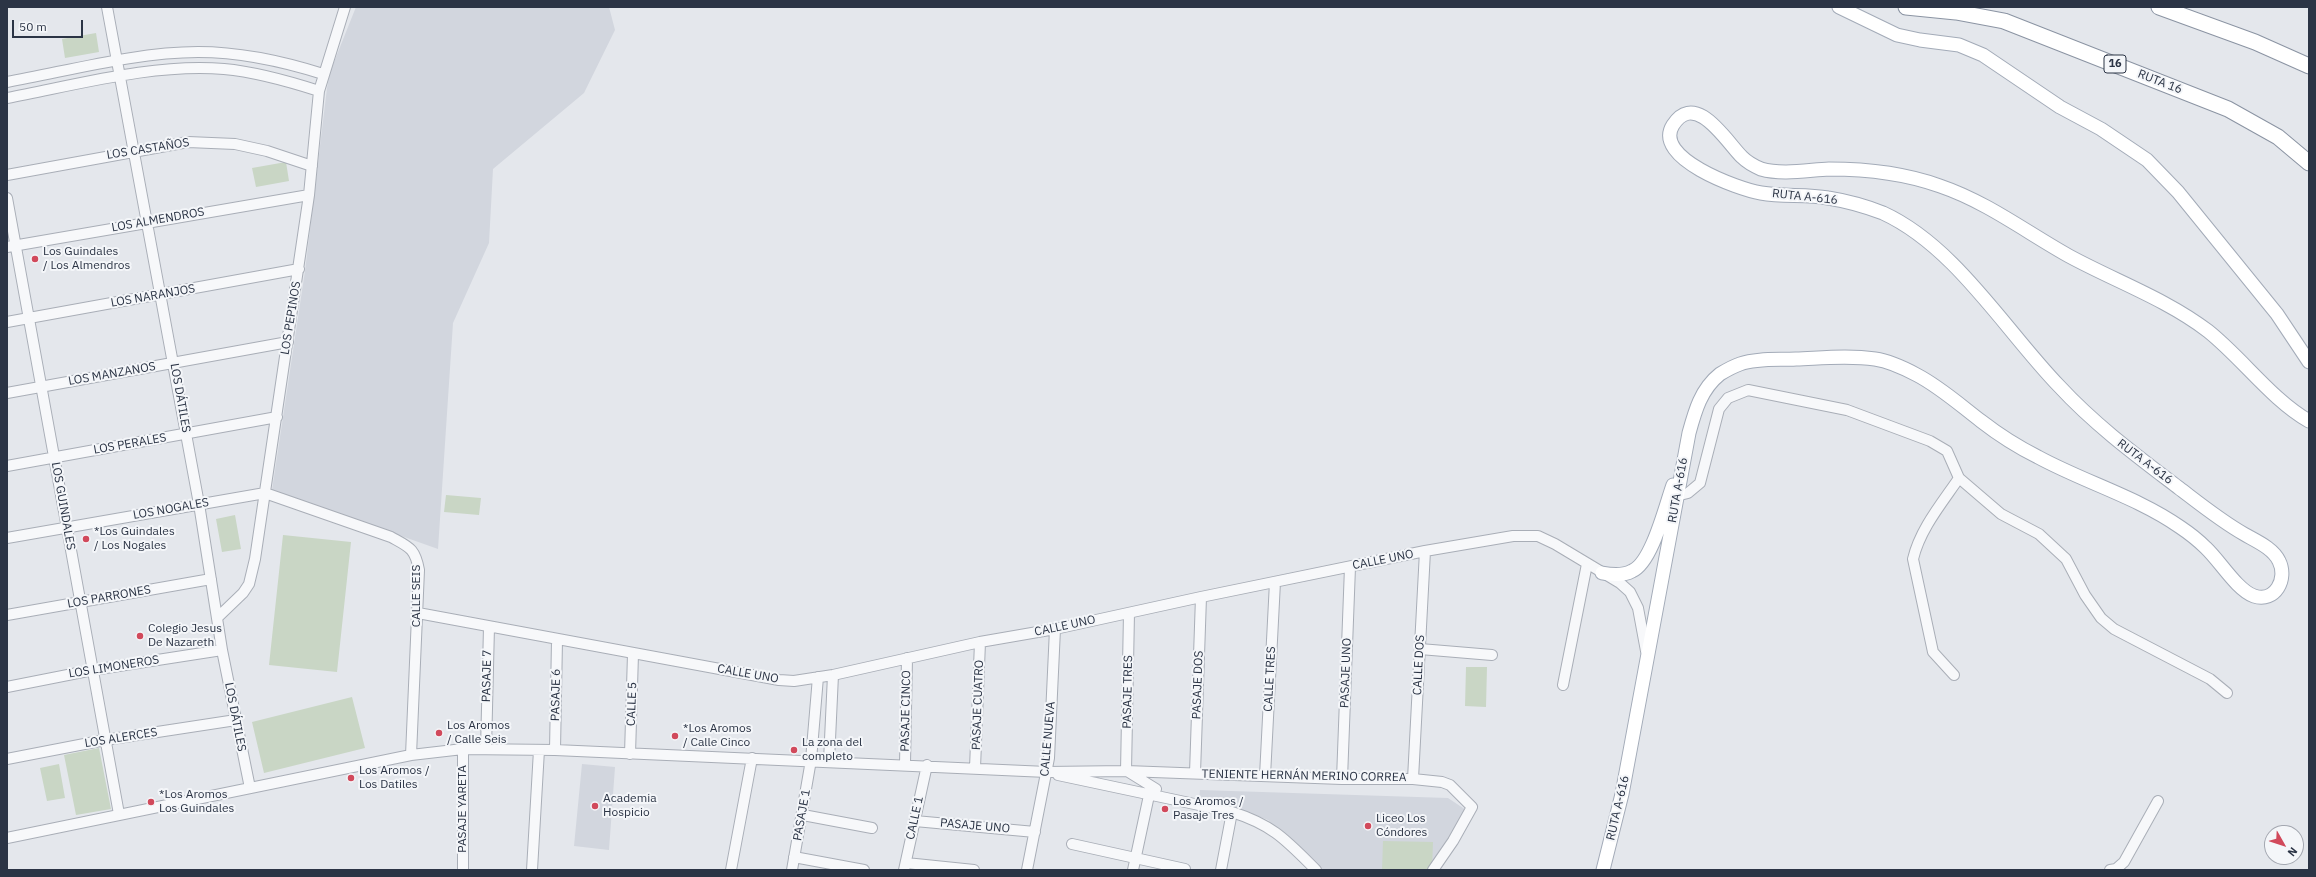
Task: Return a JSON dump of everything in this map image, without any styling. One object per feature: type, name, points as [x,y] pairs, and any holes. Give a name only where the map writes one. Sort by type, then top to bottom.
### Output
[{"type":"highway","name":"RUTA 16","points":[[1906,7],[1956,12],[1993,18],[2026,30],[2228,109],[2278,138],[2309,163]]},
{"type":"highway","points":[[2159,7],[2255,42],[2309,66]]},
{"type":"main road","points":[[1839,7],[1897,35],[1920,40],[1959,45],[1983,55],[2060,107],[2100,129],[2147,160],[2178,192],[2277,314],[2309,362]]},
{"type":"main road","name":"RUTA A-616","points":[[1603,870],[1622,794],[1647,659],[1673,497],[1692,422],[1697,404],[1709,384],[1724,371],[1744,362],[1853,357],[1877,359],[1922,377],[2011,443],[2046,462],[2171,521],[2204,545],[2248,593],[2258,597],[2267,597],[2277,590],[2281,581],[2282,567],[2274,553],[2225,522],[2095,422],[2047,374],[1961,273],[1932,244],[1898,221],[1864,206],[1826,197],[1753,191],[1691,164],[1676,152],[1671,144],[1670,135],[1677,121],[1691,114],[1703,116],[1710,121],[1740,155],[1761,169],[1774,171],[1844,169],[1887,172],[1934,183],[1983,204],[2066,254],[2194,321],[2222,343],[2293,412],[2309,421]]},
{"type":"main road","points":[[1602,573],[1623,574],[1634,571],[1640,566],[1673,497]]},
{"type":"street","name":"LOS DÁTILES","points":[[107,7],[199,504],[222,650],[250,788]]},
{"type":"street","name":"LOS PEPINOS","points":[[217,618],[243,593],[249,584],[265,493],[299,269],[309,195],[319,91],[323,74],[345,7]]},
{"type":"street","points":[[7,82],[117,61],[164,54],[215,52],[268,58],[323,74]]},
{"type":"street","points":[[7,98],[120,77],[174,69],[224,69],[266,75],[319,91]]},
{"type":"street","name":"LOS CASTAÑOS","points":[[7,175],[134,150],[188,142],[219,142],[251,147],[312,166]]},
{"type":"street","name":"LOS ALMENDROS","points":[[11,246],[147,221],[309,195]]},
{"type":"street","name":"LOS GUINDALES","points":[[7,198],[11,246],[29,318],[119,814]]},
{"type":"street","name":"LOS NARANJOS","points":[[7,322],[299,269]]},
{"type":"street","name":"LOS MANZANOS","points":[[7,393],[288,342]]},
{"type":"street","points":[[1673,497],[1688,493],[1700,483],[1719,409],[1728,398],[1748,390],[1847,410],[1930,441],[1947,451],[1959,478],[2001,514],[2048,541],[2066,559],[2085,595],[2101,618],[2114,629],[2210,679],[2227,693]]},
{"type":"street","name":"LOS PERALES","points":[[7,466],[276,417]]},
{"type":"street","points":[[1954,676],[1933,652],[1913,559],[1916,548],[1925,530],[1959,478]]},
{"type":"street","name":"LOS NOGALES","points":[[7,538],[265,493]]},
{"type":"street","name":"CALLE SEIS","points":[[265,493],[391,537],[409,546],[417,556],[419,570],[418,612],[411,755]]},
{"type":"street","name":"CALLE UNO","points":[[418,612],[633,654],[779,680],[794,681],[833,675],[980,642],[1055,629],[1201,597],[1425,552],[1513,536],[1538,536],[1555,544],[1620,583],[1630,592],[1638,608],[1647,659]]},
{"type":"street","name":"CALLE DOS","points":[[1413,778],[1425,552]]},
{"type":"street","points":[[1563,685],[1587,564]]},
{"type":"street","name":"PASAJE UNO","points":[[1342,779],[1350,567]]},
{"type":"street","name":"LOS PARRONES","points":[[7,616],[211,578]]},
{"type":"street","name":"CALLE TRES","points":[[1265,776],[1275,582]]},
{"type":"street","name":"PASAJE DOS","points":[[1195,773],[1201,597]]},
{"type":"street","name":"PASAJE TRES","points":[[1126,771],[1129,613]]},
{"type":"street","name":"PASAJE 7","points":[[486,749],[489,627]]},
{"type":"street","name":"CALLE NUEVA","points":[[1027,870],[1047,772],[1055,629]]},
{"type":"street","name":"PASAJE 6","points":[[555,750],[557,640]]},
{"type":"street","name":"PASAJE CUATRO","points":[[975,768],[980,642]]},
{"type":"street","points":[[1420,649],[1492,654]]},
{"type":"street","name":"LOS LIMONEROS","points":[[7,687],[92,670],[222,650]]},
{"type":"street","name":"CALLE 5","points":[[630,754],[633,654]]},
{"type":"street","name":"PASAJE CINCO","points":[[905,764],[907,658]]},
{"type":"street","points":[[829,761],[833,675]]},
{"type":"street","name":"PASAJE 1","points":[[792,870],[803,815],[811,760],[818,677]]},
{"type":"street","name":"LOS ALERCES","points":[[7,759],[105,740],[236,720]]},
{"type":"street","name":"TENIENTE HERNÁN MERINO CORREA","points":[[7,838],[411,755],[463,749],[555,750],[928,765],[1047,772],[1126,771],[1342,779],[1413,778],[1442,782],[1450,785],[1472,806],[1453,841],[1433,870]]},
{"type":"street","name":"PASAJE YARETA","points":[[463,749],[463,870]]},
{"type":"street","points":[[532,870],[539,750]]},
{"type":"street","points":[[731,870],[752,758]]},
{"type":"street","name":"CALLE 1","points":[[905,866],[928,765]]},
{"type":"street","name":"TENIENTE HERNÁN MERINO CORREA","points":[[1126,771],[1150,790],[1173,800],[1232,812],[1256,820],[1273,830],[1316,870]]},
{"type":"street","name":"TENIENTE HERNÁN MERINO CORREA","points":[[1047,772],[1075,780],[1150,790]]},
{"type":"street","points":[[1133,870],[1150,790]]},
{"type":"street","points":[[2110,870],[2116,869],[2124,862],[2158,801]]},
{"type":"street","points":[[1221,870],[1232,812]]},
{"type":"street","points":[[803,815],[872,828]]},
{"type":"street","name":"PASAJE UNO","points":[[915,821],[1035,832]]},
{"type":"street","points":[[1072,844],[1185,869]]},
{"type":"street","points":[[794,857],[864,870]]},
{"type":"street","points":[[905,866],[974,870]]},
{"type":"shaded area","points":[[356,7],[609,7],[615,30],[584,93],[493,169],[489,243],[453,323],[438,549],[272,490],[305,271],[327,88],[330,72]]},
{"type":"shaded area","name":"Academia Hospicio","points":[[582,764],[615,767],[609,850],[574,846]]},
{"type":"shaded area","name":"Liceo Los Cóndores","points":[[1200,790],[1448,798],[1466,810],[1435,870],[1322,870],[1268,820],[1239,809],[1199,801]]},
{"type":"green space","points":[[96,33],[99,52],[65,58],[62,39]]},
{"type":"green space","points":[[286,162],[289,181],[256,187],[252,168]]},
{"type":"green space","points":[[446,495],[481,498],[479,515],[444,512]]},
{"type":"green space","points":[[235,515],[241,549],[222,552],[216,519]]},
{"type":"green space","points":[[283,535],[351,542],[337,672],[269,665]]},
{"type":"green space","points":[[1466,667],[1487,667],[1486,707],[1465,706]]},
{"type":"green space","points":[[352,697],[365,748],[264,773],[252,722]]},
{"type":"green space","points":[[99,748],[111,809],[76,815],[64,755]]},
{"type":"green space","points":[[59,764],[65,798],[47,801],[40,768]]},
{"type":"green space","points":[[1383,841],[1433,842],[1432,870],[1382,870]]},
{"type":"place","name":"Los Guindales / Los Almendros","points":[[35,259]]},
{"type":"place","name":"*Los Guindales / Los Nogales","points":[[86,539]]},
{"type":"place","name":"Colegio Jesus De Nazareth","points":[[140,636]]},
{"type":"place","name":"Los Aromos / Calle Seis","points":[[439,733]]},
{"type":"place","name":"*Los Aromos / Calle Cinco","points":[[675,736]]},
{"type":"place","name":"La zona del completo","points":[[794,750]]},
{"type":"place","name":"Los Aromos / Los Datiles","points":[[351,778]]},
{"type":"place","name":"*Los Aromos Los Guindales","points":[[151,802]]},
{"type":"place","name":"Academia Hospicio","points":[[595,806]]},
{"type":"place","name":"Los Aromos / Pasaje Tres","points":[[1165,809]]},
{"type":"place","name":"Liceo Los Cóndores","points":[[1368,826]]}]
